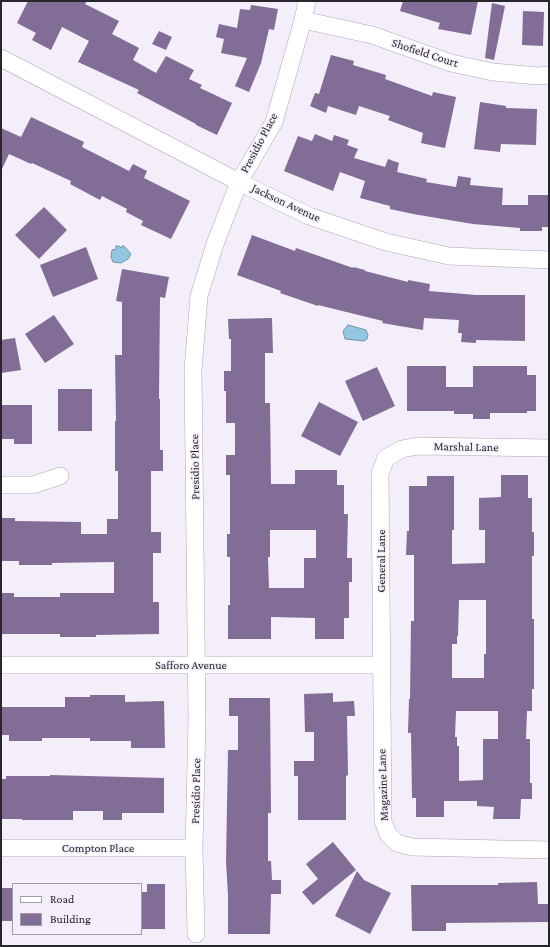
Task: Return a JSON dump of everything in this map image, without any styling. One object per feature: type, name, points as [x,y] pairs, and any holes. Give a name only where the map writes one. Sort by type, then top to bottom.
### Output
[{"type":"street","name":"Presidio Place","points":[[196,934],[194,848],[198,720],[193,370],[199,296],[215,244],[239,182],[274,122],[307,1]]},
{"type":"street","name":"Shofield Court","points":[[303,20],[372,36],[451,63],[493,72],[538,76],[549,75]]},
{"type":"street","name":"Jackson Avenue","points":[[1,58],[239,182],[309,216],[386,242],[450,256],[549,260]]},
{"type":"street","name":"Marshal Lane","points":[[386,458],[402,449],[418,446],[549,448]]},
{"type":"street","name":"General Lane","points":[[381,666],[380,473],[386,458]]},
{"type":"street","points":[[1,485],[33,485],[60,476]]},
{"type":"street","name":"Safforo Avenue","points":[[1,666],[381,666]]},
{"type":"street","name":"Magazine Lane","points":[[381,666],[383,821],[388,834],[397,843],[412,847],[549,850]]},
{"type":"street","name":"Compton Place","points":[[1,848],[194,848]]},
{"type":"water","points":[[116,246],[121,248],[124,246],[131,254],[128,259],[121,263],[113,262],[111,257],[112,250],[116,249]]},
{"type":"water","points":[[348,325],[366,330],[368,335],[367,339],[364,341],[345,339],[343,331]]},
{"type":"building","points":[[28,1],[87,1],[85,4],[119,21],[112,34],[139,48],[133,60],[156,73],[166,56],[194,70],[189,79],[202,85],[200,88],[232,103],[217,135],[137,93],[139,90],[78,62],[89,41],[62,27],[51,50],[32,40],[36,33],[17,23]]},
{"type":"building","points":[[403,1],[478,1],[471,35],[438,29],[440,23],[400,11]]},
{"type":"building","points":[[492,3],[505,6],[494,60],[485,58]]},
{"type":"building","points":[[251,5],[278,9],[274,30],[269,29],[261,63],[249,92],[235,86],[247,58],[221,53],[224,39],[216,37],[219,24],[237,28],[240,9],[250,10]]},
{"type":"building","points":[[523,11],[544,12],[543,46],[522,45]]},
{"type":"building","points":[[159,31],[172,37],[166,50],[152,44]]},
{"type":"building","points":[[331,55],[354,61],[353,65],[386,75],[385,79],[432,96],[433,92],[456,97],[445,148],[421,143],[423,133],[388,120],[390,116],[359,106],[356,115],[328,106],[326,113],[310,106],[315,93],[319,94]]},
{"type":"building","points":[[480,102],[506,106],[506,108],[537,109],[536,145],[501,144],[500,152],[474,149]]},
{"type":"building","points":[[31,117],[84,142],[82,147],[129,171],[133,164],[147,171],[144,178],[190,201],[171,239],[141,225],[143,221],[126,212],[127,209],[102,196],[100,200],[70,184],[71,181],[32,163],[31,164],[9,154],[1,171],[1,128],[21,137]]},
{"type":"building","points":[[315,134],[332,141],[334,135],[349,140],[347,145],[358,149],[354,158],[385,167],[388,159],[399,163],[397,172],[427,179],[426,182],[456,187],[458,176],[471,178],[470,185],[503,188],[502,205],[528,205],[528,195],[549,195],[549,227],[542,227],[542,231],[520,231],[520,228],[473,224],[413,214],[390,209],[390,206],[360,198],[365,181],[340,172],[333,191],[284,171],[298,136],[312,141]]},
{"type":"building","points":[[44,207],[67,230],[39,259],[15,235]]},
{"type":"building","points":[[252,235],[295,251],[296,248],[353,268],[408,282],[408,280],[430,284],[429,291],[476,295],[525,295],[525,341],[476,340],[476,343],[461,342],[462,333],[458,333],[459,320],[424,318],[423,330],[382,323],[383,321],[318,306],[280,293],[281,291],[237,275]]},
{"type":"building","points":[[86,247],[98,279],[53,297],[40,265]]},
{"type":"building","points":[[122,269],[169,277],[165,298],[160,297],[159,399],[160,450],[163,450],[163,471],[151,471],[151,532],[161,532],[161,553],[153,553],[153,602],[159,602],[159,634],[60,637],[60,634],[1,634],[1,593],[14,593],[14,597],[60,597],[60,593],[114,593],[114,562],[19,565],[19,561],[1,561],[1,518],[15,518],[15,521],[81,522],[81,534],[107,534],[107,519],[118,519],[118,471],[115,471],[115,355],[122,355],[122,302],[116,301]]},
{"type":"building","points":[[54,315],[74,344],[45,363],[25,334]]},
{"type":"building","points":[[272,318],[273,353],[265,353],[265,403],[270,403],[271,484],[295,484],[295,470],[337,470],[337,485],[344,485],[344,514],[348,514],[347,558],[352,558],[352,582],[349,582],[349,618],[344,618],[344,639],[315,639],[315,618],[271,617],[271,639],[228,639],[230,557],[227,557],[227,534],[230,534],[230,475],[226,475],[226,455],[235,455],[235,423],[226,423],[226,391],[224,391],[224,371],[231,371],[231,339],[229,339],[228,319]],"holes":[[[270,530],[316,530],[316,558],[304,558],[304,588],[269,588],[268,557],[270,557]]]},
{"type":"building","points":[[15,338],[21,370],[1,373],[1,340]]},
{"type":"building","points":[[407,366],[446,366],[446,387],[473,387],[473,366],[527,366],[527,375],[536,375],[536,411],[527,411],[527,413],[490,413],[490,419],[473,419],[473,414],[454,414],[454,411],[407,411]]},
{"type":"building","points":[[377,367],[395,406],[363,421],[345,381]]},
{"type":"building","points":[[58,389],[92,389],[92,431],[58,431]]},
{"type":"building","points":[[319,402],[358,422],[340,456],[301,436]]},
{"type":"building","points":[[1,405],[32,405],[32,444],[14,444],[14,439],[1,439]]},
{"type":"building","points":[[501,475],[528,475],[528,498],[532,498],[532,532],[534,532],[534,556],[532,556],[532,619],[534,619],[534,689],[532,689],[532,711],[527,711],[526,739],[530,739],[530,783],[532,783],[532,799],[521,799],[520,819],[493,819],[494,807],[477,806],[477,801],[444,801],[444,817],[416,817],[416,798],[412,798],[411,733],[408,733],[411,621],[414,621],[414,555],[406,555],[407,531],[409,531],[409,486],[427,486],[427,476],[454,476],[454,530],[452,530],[452,564],[485,563],[485,530],[479,530],[479,498],[501,497]],"holes":[[[459,600],[486,600],[486,654],[484,654],[484,678],[452,678],[452,644],[457,644]],[[456,711],[498,711],[498,739],[483,739],[483,780],[459,781],[459,746],[457,746],[457,737],[455,737]]]},
{"type":"building","points":[[333,693],[333,702],[354,701],[355,716],[347,716],[348,775],[346,776],[346,820],[298,820],[298,776],[294,776],[294,761],[314,761],[314,732],[305,732],[304,694]]},
{"type":"building","points":[[90,695],[125,695],[125,702],[164,701],[165,748],[131,748],[131,741],[90,741],[90,738],[42,738],[42,741],[9,741],[9,735],[1,735],[1,707],[65,707],[65,697],[90,697]]},
{"type":"building","points":[[229,698],[270,698],[271,813],[268,813],[268,861],[271,861],[272,880],[281,880],[281,894],[271,894],[270,934],[228,934],[226,862],[228,750],[238,750],[238,716],[229,716]]},
{"type":"building","points":[[50,775],[164,778],[164,813],[122,813],[122,820],[103,820],[103,811],[73,811],[73,820],[1,819],[1,779],[6,779],[6,776]]},
{"type":"building","points":[[333,842],[356,870],[313,905],[302,892],[318,879],[306,864]]},
{"type":"building","points":[[357,871],[364,880],[391,893],[370,934],[335,916]]},
{"type":"building","points":[[537,882],[538,904],[549,904],[549,922],[446,923],[446,931],[412,931],[411,885],[498,885],[498,883]]},
{"type":"building","points":[[147,884],[165,884],[165,929],[142,929],[142,892],[147,892]]},
{"type":"building","points":[[1,888],[12,888],[12,921],[1,921]]}]
